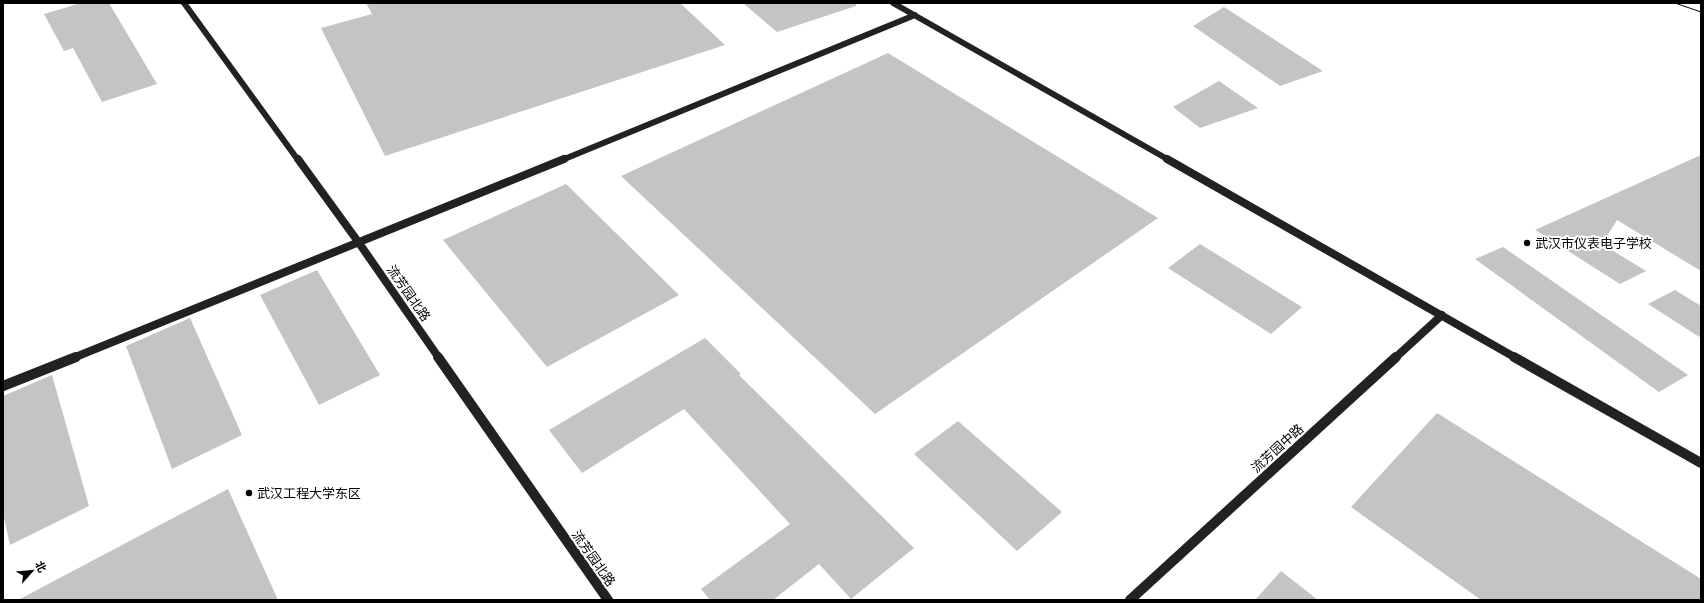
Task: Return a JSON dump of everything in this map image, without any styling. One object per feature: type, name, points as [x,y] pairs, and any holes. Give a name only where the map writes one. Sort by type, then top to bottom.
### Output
[{"type":"street","name":"流芳园北路","points":[[184,3],[359,243],[608,600]]},
{"type":"street","points":[[893,3],[1701,463]]},
{"type":"street","points":[[3,386],[359,243],[915,15]]},
{"type":"street","name":"流芳园中路","points":[[1130,600],[1442,315]]},
{"type":"building","points":[[81,3],[109,3],[157,84],[102,102],[73,48],[64,51],[44,14]]},
{"type":"building","points":[[366,3],[680,3],[725,45],[385,156],[321,28],[372,14]]},
{"type":"building","points":[[743,3],[856,3],[856,6],[777,32]]},
{"type":"building","points":[[1224,7],[1323,71],[1280,86],[1193,26]]},
{"type":"building","points":[[888,53],[1158,218],[875,414],[621,176]]},
{"type":"building","points":[[1219,81],[1258,108],[1200,128],[1173,107]]},
{"type":"building","points":[[1701,155],[1701,271],[1617,220],[1602,244],[1646,271],[1620,284],[1535,230]]},
{"type":"building","points":[[566,184],[679,295],[547,367],[443,240]]},
{"type":"building","points":[[1200,244],[1302,307],[1271,334],[1168,268]]},
{"type":"building","points":[[1503,247],[1688,375],[1659,392],[1475,259]]},
{"type":"building","points":[[317,270],[380,375],[319,405],[260,295]]},
{"type":"building","points":[[1675,290],[1701,306],[1701,338],[1648,304]]},
{"type":"building","points":[[190,318],[242,435],[172,469],[126,346]]},
{"type":"building","points":[[705,338],[741,374],[739,375],[914,548],[851,599],[819,564],[773,600],[710,600],[701,589],[790,524],[684,409],[582,473],[549,430]]},
{"type":"building","points":[[52,375],[89,506],[10,545],[3,513],[3,396]]},
{"type":"building","points":[[1437,413],[1701,579],[1701,600],[1481,600],[1351,507]]},
{"type":"building","points":[[958,421],[1062,512],[1017,551],[914,454]]},
{"type":"building","points":[[228,489],[278,600],[18,600]]},
{"type":"building","points":[[1281,571],[1318,600],[1255,600]]},
{"type":"tram line","points":[[1675,3],[1701,12]]},
{"type":"place","name":"武汉市仪表电子学校","points":[[1527,243]]},
{"type":"place","name":"武汉工程大学东区","points":[[249,493]]}]
